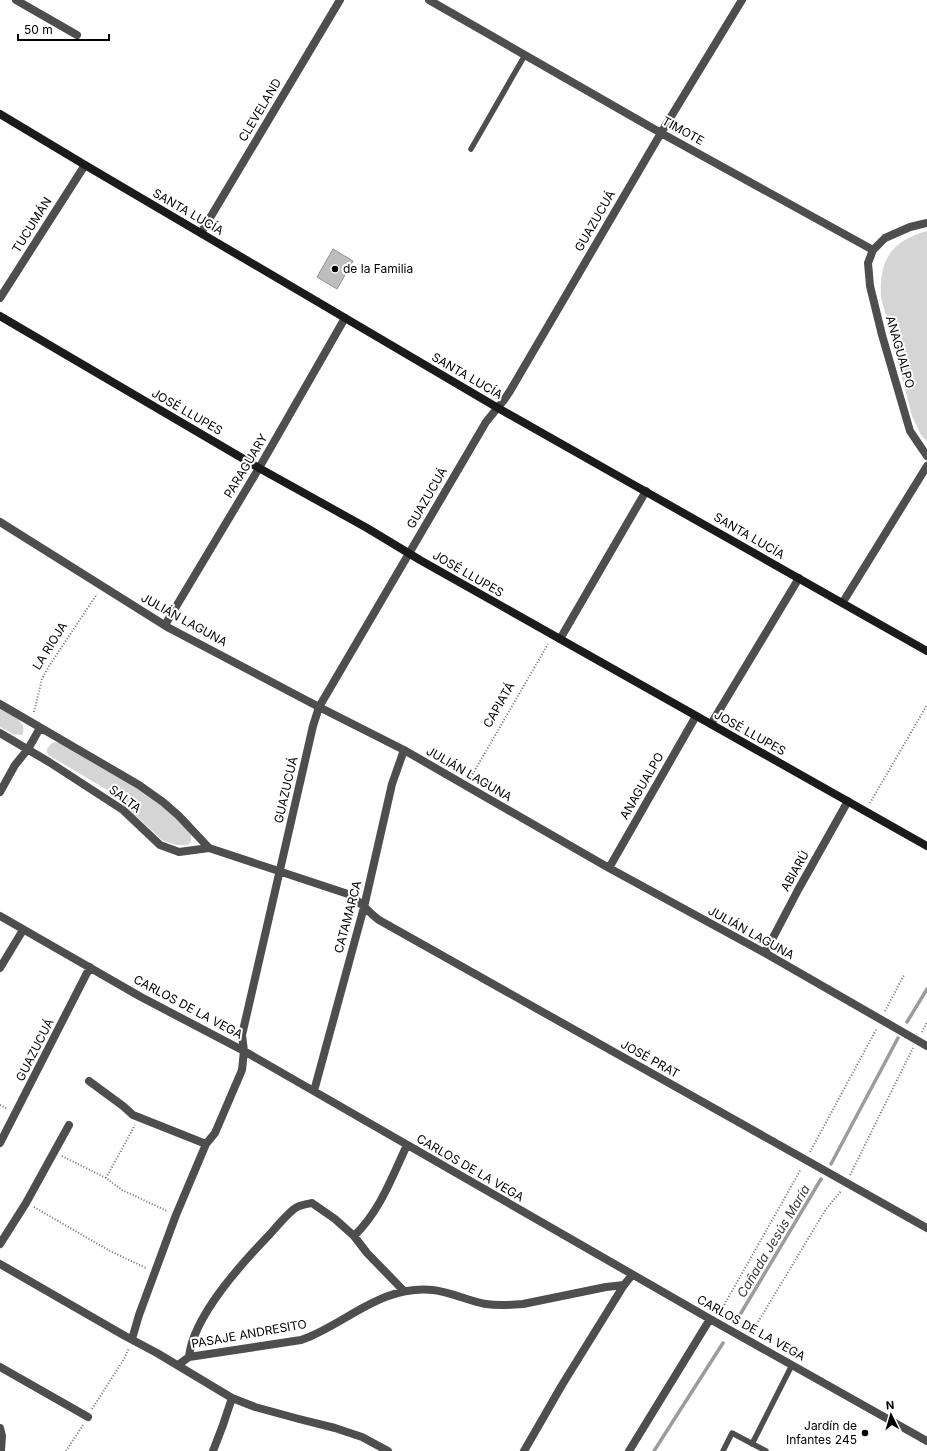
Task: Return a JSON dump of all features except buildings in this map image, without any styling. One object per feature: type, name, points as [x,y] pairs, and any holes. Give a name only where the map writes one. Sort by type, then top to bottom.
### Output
[{"type":"street","points":[[16,0],[77,35]]},
{"type":"street","name":"CLEVELAND","points":[[201,233],[340,0]]},
{"type":"street","name":"TIMOTE","points":[[429,0],[661,133],[873,250]]},
{"type":"street","name":"GUAZUCUÁ","points":[[132,1340],[139,1315],[176,1215],[206,1144],[215,1133],[242,1070],[244,1051],[242,1035],[313,726],[319,707],[486,422],[510,391],[661,133],[742,0]]},
{"type":"street","name":"SANTA LUCÍA","points":[[0,114],[498,408],[843,602],[927,651]]},
{"type":"street","name":"TUCUMÁN","points":[[0,298],[85,165]]},
{"type":"street","points":[[873,250],[885,238],[910,227],[927,223]]},
{"type":"street","name":"ANAGUALPO","points":[[873,250],[868,263],[870,286],[882,335],[910,431],[927,456]]},
{"type":"street","name":"JOSÉ LLUPES","points":[[0,316],[259,468],[368,528],[556,637],[927,846]]},
{"type":"street","name":"PARAGUARY","points":[[164,625],[259,468],[345,318]]},
{"type":"street","points":[[843,602],[927,466]]},
{"type":"street","points":[[556,637],[646,491]]},
{"type":"street","name":"JULIÁN LAGUNA","points":[[0,522],[164,625],[404,750],[608,868],[764,953],[927,1046]]},
{"type":"street","points":[[711,724],[799,578]]},
{"type":"street","name":"SALTA","points":[[0,704],[139,785],[164,802],[209,848]]},
{"type":"street","name":"ANAGUALPO","points":[[608,868],[696,716]]},
{"type":"street","points":[[0,792],[15,765],[28,749],[40,728]]},
{"type":"street","name":"SALTA","points":[[0,733],[28,749],[123,810],[160,845],[179,852],[209,848],[348,894],[357,899],[364,907]]},
{"type":"street","name":"CATAMARCA","points":[[314,1091],[364,907],[392,784],[404,750]]},
{"type":"street","name":"ABIARÚ","points":[[764,953],[848,801]]},
{"type":"street","name":"JOSÉ PRAT","points":[[364,907],[379,920],[927,1228]]},
{"type":"street","name":"CARLOS DE LA VEGA","points":[[0,916],[142,997],[244,1051],[632,1275],[927,1441]]},
{"type":"street","points":[[0,968],[23,930]]},
{"type":"street","name":"GUAZUCUÁ","points":[[0,1143],[90,967]]},
{"type":"street","points":[[89,1081],[133,1115],[206,1144]]},
{"type":"street","points":[[0,1244],[26,1203],[69,1125]]},
{"type":"street","points":[[354,1236],[368,1222],[380,1203],[407,1145]]},
{"type":"street","points":[[189,1357],[191,1343],[203,1318],[239,1266],[297,1206],[312,1203],[335,1219],[354,1236],[367,1253],[403,1290]]},
{"type":"street","points":[[0,1264],[178,1365],[232,1398],[255,1407],[335,1428],[362,1437],[388,1451]]},
{"type":"street","points":[[524,1451],[562,1385],[624,1284],[632,1275]]},
{"type":"street","name":"PASAJE ANDRESITO","points":[[178,1365],[189,1357],[301,1340],[317,1334],[383,1297],[403,1290],[434,1290],[486,1304],[510,1305],[523,1304],[624,1284]]},
{"type":"street","points":[[629,1451],[710,1319]]},
{"type":"street","points":[[0,1367],[88,1416]]},
{"type":"street","points":[[213,1451],[224,1425],[232,1398]]},
{"type":"street","points":[[0,1428],[2,1436],[1,1451]]},
{"type":"lane","points":[[471,149],[525,55]]},
{"type":"lane","points":[[752,1444],[792,1365]]},
{"type":"lane","points":[[722,1451],[732,1433],[766,1451]]},
{"type":"path","name":"LA RIOJA","points":[[32,723],[42,679],[101,586]]},
{"type":"path","name":"CAPIATÁ","points":[[466,786],[556,637]]},
{"type":"path","points":[[866,811],[927,705]]},
{"type":"path","points":[[746,1340],[758,1323],[826,1209],[846,1183],[927,1022]]},
{"type":"path","points":[[106,1178],[139,1118]]},
{"type":"path","points":[[54,1152],[106,1178],[122,1190],[176,1215]]},
{"type":"path","points":[[26,1203],[110,1251],[155,1272]]},
{"type":"path","points":[[66,1451],[124,1359],[132,1340]]},
{"type":"shaded area","points":[[927,231],[927,441],[921,435],[912,416],[881,297],[881,284],[885,262],[896,247],[904,240]]},
{"type":"shaded area","points":[[0,709],[13,716],[20,722],[23,726],[22,735],[13,734],[0,727]]},
{"type":"shaded area","points":[[54,742],[61,743],[146,792],[173,813],[191,834],[191,841],[188,845],[181,845],[172,844],[162,840],[109,791],[50,756],[47,753],[47,749]]},
{"type":"waterway","name":"Cañada Jesús María","points":[[907,1022],[927,989]]},
{"type":"waterway","name":"Cañada Jesús María","points":[[831,1164],[898,1038]]},
{"type":"waterway","name":"Cañada Jesús María","points":[[741,1313],[821,1179]]},
{"type":"waterway","name":"Cañada Jesús María","points":[[654,1451],[723,1343]]},
{"type":"place","name":"de la Familia","points":[[335,269]]},
{"type":"place","name":"Jardín de Infantes 245","points":[[865,1433]]}]
